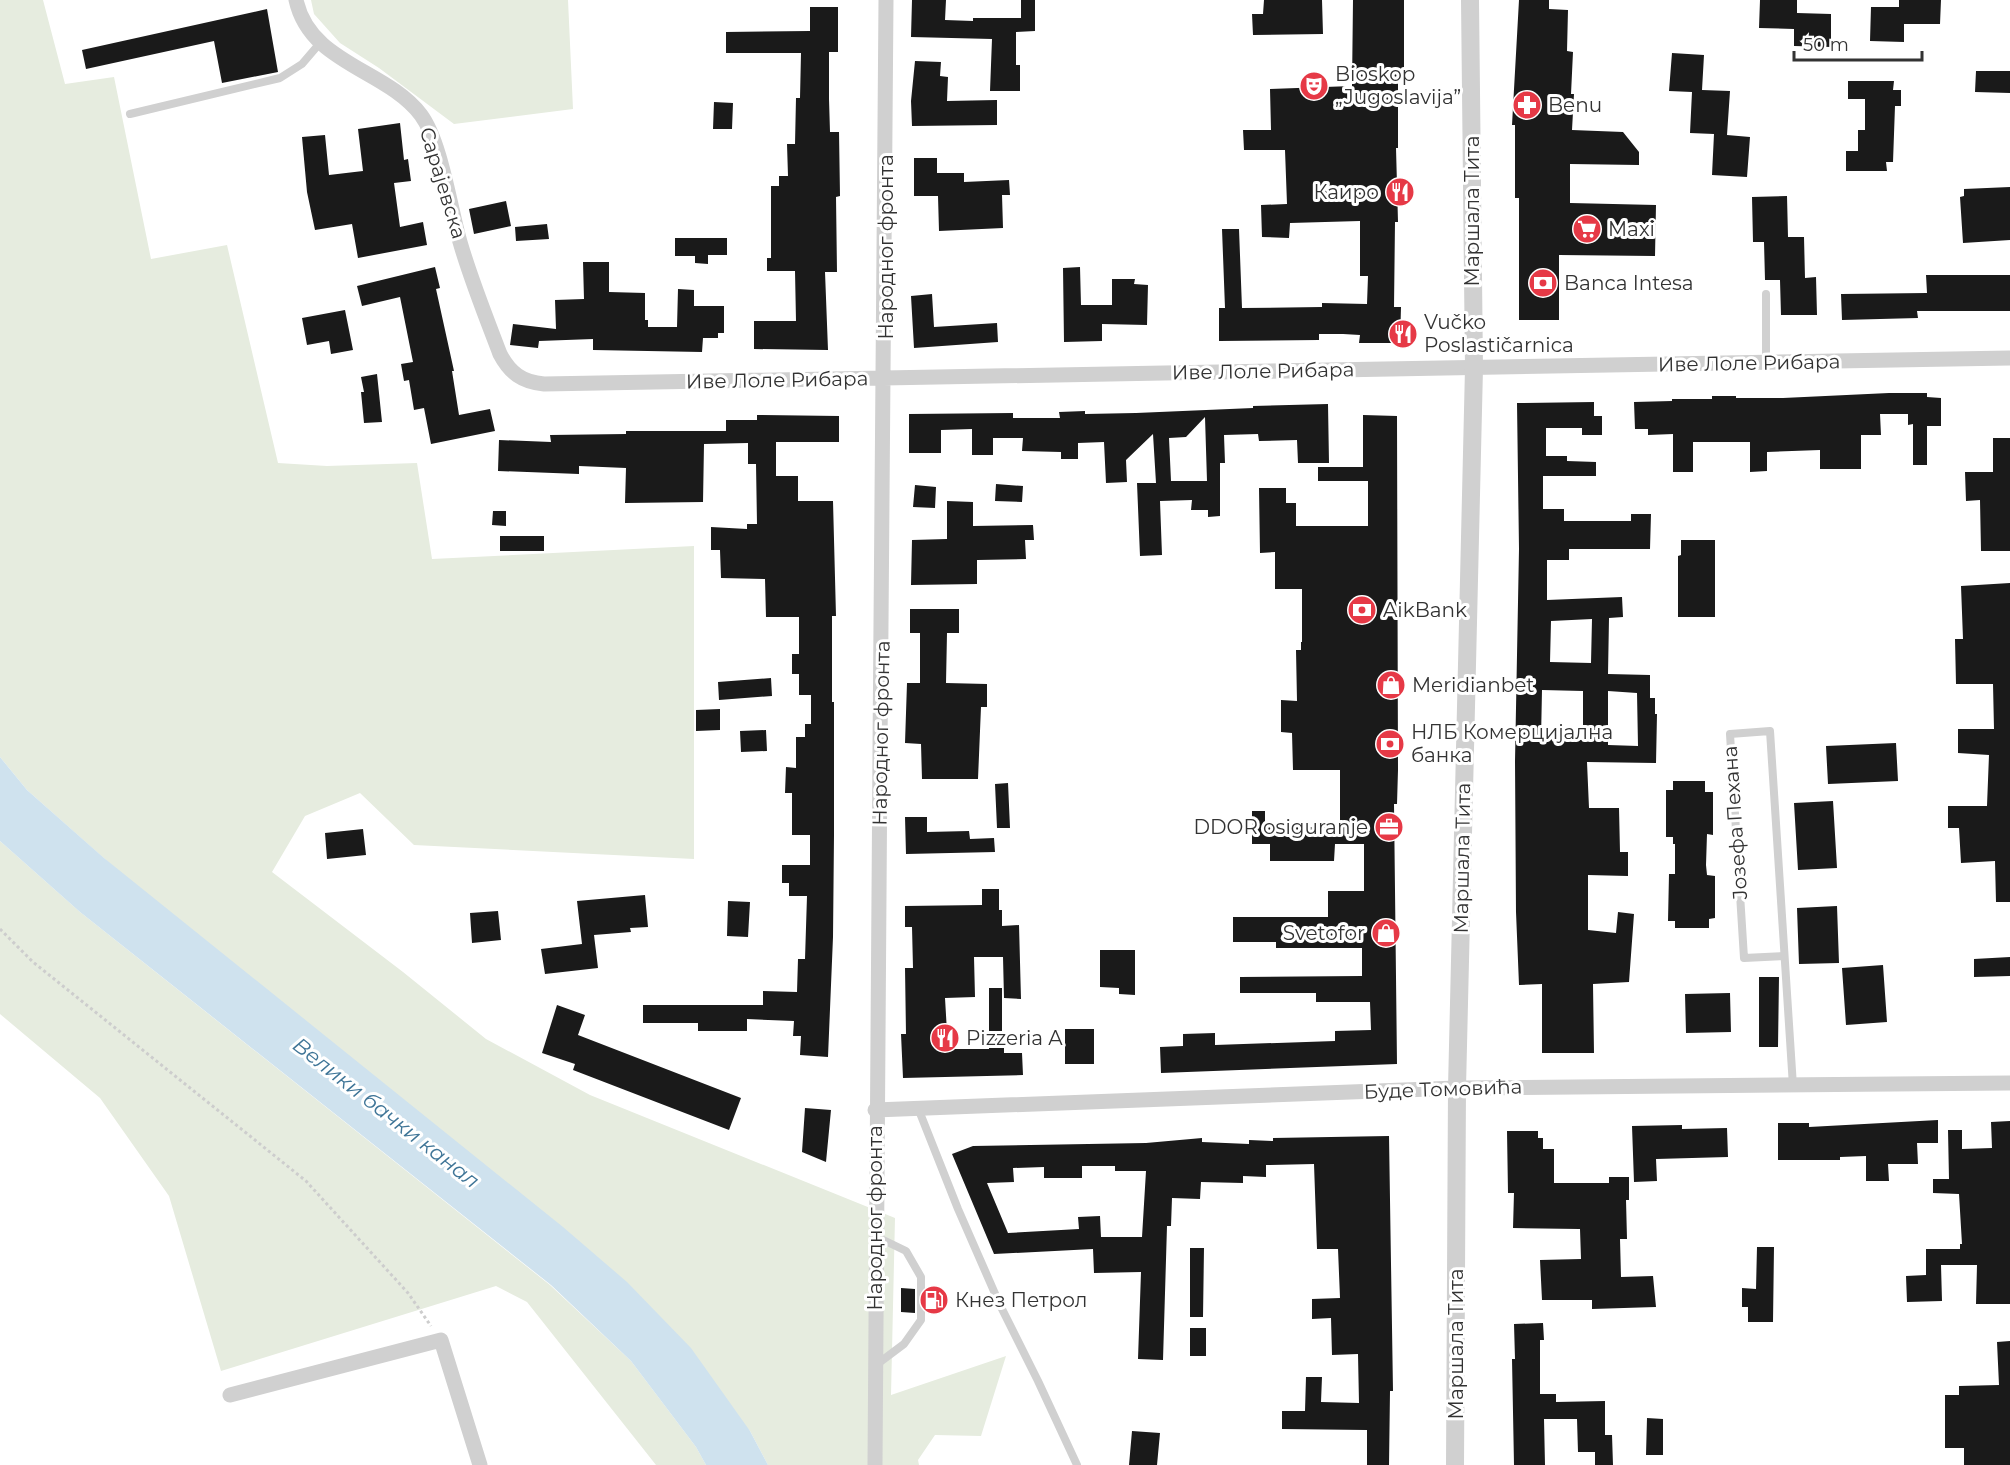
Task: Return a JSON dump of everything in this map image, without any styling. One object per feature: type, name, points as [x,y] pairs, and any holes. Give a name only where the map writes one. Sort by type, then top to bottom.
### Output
[{"type":"street","name":"Сарајевска","points":[[296,0],[303,20],[320,43],[399,94],[413,106],[428,127],[461,243],[500,354],[507,367],[518,377]]},
{"type":"street","name":"Народног фронта","points":[[875,1465],[875,1110],[885,378],[886,0]]},
{"type":"street","name":"Маршала Тита","points":[[1455,1465],[1457,1088],[1474,368],[1470,0]]},
{"type":"street","name":"Иве Лоле Рибара","points":[[518,377],[530,383],[544,384],[2010,358]]},
{"type":"street","name":"Буде Томовића","points":[[875,1110],[1457,1088],[2010,1083]]},
{"type":"street","points":[[230,1395],[441,1340],[480,1465]]},
{"type":"lane","points":[[130,114],[280,78],[302,64],[320,43]]},
{"type":"lane","points":[[1766,294],[1767,363]]},
{"type":"lane","name":"Јозефа Пехана","points":[[1784,956],[1744,958],[1730,734],[1770,731],[1793,1086]]},
{"type":"lane","points":[[918,1108],[958,1209],[1000,1305],[1077,1465]]},
{"type":"lane","points":[[875,1236],[906,1251],[921,1276],[921,1320],[904,1344],[875,1365]]},
{"type":"path","points":[[0,929],[33,962],[306,1181],[408,1293],[441,1340]]},
{"type":"shaded area","points":[[0,0],[43,0],[65,84],[114,77],[151,259],[227,245],[278,463],[327,466],[417,463],[432,559],[694,546],[694,859],[414,845],[360,793],[305,816],[272,872],[486,1039],[590,1095],[895,1218],[891,1395],[1006,1356],[981,1436],[935,1435],[918,1460],[919,1465],[768,1465],[750,1431],[27,790],[0,757]]},
{"type":"shaded area","points":[[311,0],[568,0],[573,109],[454,124],[379,68],[340,43],[314,14]]},
{"type":"shaded area","points":[[0,841],[80,912],[550,1285],[631,1361],[696,1447],[706,1465],[656,1465],[527,1302],[496,1286],[221,1371],[169,1196],[100,1098],[0,1014]]},
{"type":"water","name":"Велики бачки канал","points":[[0,757],[27,790],[104,858],[563,1227],[627,1282],[691,1348],[750,1431],[768,1465],[706,1465],[696,1447],[631,1361],[551,1285],[80,912],[0,841]]},
{"type":"building","points":[[912,0],[946,0],[945,20],[973,21],[973,18],[1021,18],[1021,0],[1035,0],[1035,31],[1016,32],[1016,65],[1020,65],[1020,91],[990,91],[992,39],[911,37]]},
{"type":"building","points":[[1264,0],[1322,0],[1323,34],[1253,35],[1252,14],[1263,14]]},
{"type":"building","points":[[1353,0],[1404,0],[1404,78],[1398,77],[1398,148],[1396,148],[1398,222],[1395,222],[1394,307],[1401,307],[1400,343],[1359,343],[1360,335],[1343,334],[1319,334],[1319,340],[1219,341],[1219,308],[1225,308],[1222,229],[1239,229],[1242,308],[1322,307],[1322,303],[1367,304],[1368,276],[1360,276],[1360,221],[1290,223],[1289,238],[1262,237],[1261,205],[1287,204],[1285,150],[1244,150],[1243,130],[1271,130],[1270,89],[1352,86]]},
{"type":"building","points":[[1519,0],[1549,0],[1549,9],[1568,10],[1567,51],[1573,52],[1572,130],[1623,132],[1639,152],[1639,165],[1570,164],[1570,203],[1656,205],[1655,256],[1559,255],[1559,320],[1519,320],[1519,198],[1515,198],[1515,125],[1512,125]]},
{"type":"building","points":[[1760,0],[1797,0],[1797,13],[1831,14],[1831,47],[1794,46],[1794,29],[1759,28]]},
{"type":"building","points":[[1899,0],[1941,0],[1940,24],[1904,24],[1904,42],[1870,41],[1871,7],[1899,7]]},
{"type":"building","points":[[810,7],[838,7],[838,52],[829,52],[830,132],[839,132],[840,196],[836,197],[837,272],[825,272],[828,350],[754,349],[754,321],[796,321],[795,271],[767,271],[767,258],[771,258],[771,186],[779,186],[779,176],[788,176],[787,144],[795,144],[796,98],[800,98],[801,53],[726,53],[726,32],[810,31]]},
{"type":"building","points":[[267,9],[278,72],[222,83],[214,41],[86,69],[82,50]]},
{"type":"building","points":[[1672,53],[1704,55],[1702,90],[1730,91],[1727,135],[1750,137],[1747,177],[1712,175],[1714,134],[1690,133],[1692,92],[1669,91]]},
{"type":"building","points":[[915,61],[941,62],[940,76],[948,77],[947,101],[997,100],[997,125],[912,126],[911,101]]},
{"type":"building","points":[[1976,71],[2010,71],[2010,93],[1975,92]]},
{"type":"building","points":[[1848,81],[1894,81],[1893,90],[1901,90],[1901,106],[1895,106],[1893,162],[1886,162],[1887,171],[1846,171],[1846,151],[1858,151],[1858,130],[1865,130],[1865,99],[1848,99]]},
{"type":"building","points":[[714,102],[733,103],[732,129],[713,129]]},
{"type":"building","points":[[400,123],[404,160],[408,159],[411,181],[394,183],[400,227],[423,222],[427,245],[358,258],[352,224],[315,230],[307,192],[302,137],[325,135],[329,175],[363,171],[358,129]]},
{"type":"building","points":[[914,158],[937,158],[937,173],[964,173],[964,182],[1009,180],[1010,195],[1002,195],[1003,228],[939,231],[938,196],[914,196]]},
{"type":"building","points":[[2010,187],[2010,240],[1963,243],[1960,197],[1964,196],[1964,189]]},
{"type":"building","points":[[1787,196],[1788,237],[1804,237],[1805,278],[1816,277],[1817,315],[1781,315],[1780,280],[1765,280],[1764,242],[1753,242],[1752,197]]},
{"type":"building","points":[[506,201],[511,226],[474,234],[469,209]]},
{"type":"building","points":[[547,224],[549,239],[516,241],[515,227]]},
{"type":"building","points":[[675,238],[727,238],[727,255],[708,255],[708,264],[695,263],[695,256],[675,256]]},
{"type":"building","points":[[583,262],[609,262],[609,292],[645,293],[645,320],[648,320],[648,327],[677,327],[678,289],[694,290],[694,306],[724,306],[724,333],[718,333],[718,338],[703,338],[702,352],[593,350],[593,339],[539,341],[538,348],[510,345],[513,324],[556,329],[555,300],[584,299]]},
{"type":"building","points":[[435,267],[440,288],[436,289],[454,371],[452,371],[459,415],[490,409],[495,431],[431,444],[424,408],[414,410],[409,380],[404,381],[401,364],[413,362],[400,297],[362,306],[357,286]]},
{"type":"building","points":[[1080,267],[1081,305],[1112,305],[1112,279],[1135,279],[1134,284],[1148,285],[1147,325],[1102,324],[1102,341],[1064,342],[1063,268]]},
{"type":"building","points":[[1926,275],[2010,275],[2010,311],[1917,311],[1918,318],[1842,320],[1841,294],[1927,293]]},
{"type":"building","points":[[932,294],[934,327],[997,323],[998,342],[914,348],[911,296]]},
{"type":"building","points":[[345,310],[353,350],[331,354],[329,341],[307,345],[302,318]]},
{"type":"building","points":[[377,374],[382,422],[364,423],[361,392],[364,392],[361,377]]},
{"type":"building","points":[[1927,393],[1927,397],[1941,398],[1941,426],[1927,426],[1927,465],[1913,465],[1913,424],[1908,425],[1908,414],[1880,414],[1881,435],[1861,435],[1861,469],[1820,469],[1820,450],[1767,452],[1767,471],[1750,472],[1750,442],[1693,442],[1693,472],[1673,472],[1673,434],[1648,435],[1648,429],[1635,429],[1634,402],[1712,399],[1712,396],[1783,398]]},
{"type":"building","points":[[1594,402],[1594,416],[1602,416],[1602,435],[1582,435],[1582,428],[1546,428],[1546,456],[1567,456],[1567,461],[1596,462],[1596,476],[1543,476],[1543,509],[1564,509],[1564,521],[1631,521],[1631,514],[1651,514],[1650,549],[1569,549],[1569,560],[1547,560],[1547,600],[1622,597],[1623,617],[1609,618],[1608,674],[1650,675],[1650,698],[1655,698],[1655,714],[1657,714],[1656,763],[1587,762],[1589,808],[1619,808],[1620,852],[1628,852],[1628,876],[1588,875],[1588,930],[1616,933],[1618,912],[1634,914],[1629,982],[1593,984],[1594,1053],[1542,1053],[1542,984],[1519,985],[1515,761],[1519,549],[1517,403]],"holes":[[[1592,619],[1591,663],[1550,662],[1551,621]],[[1542,690],[1583,691],[1583,740],[1541,739]],[[1608,691],[1637,693],[1638,746],[1608,745]]]},
{"type":"building","points":[[1328,404],[1329,463],[1298,463],[1297,440],[1259,441],[1258,434],[1224,435],[1225,463],[1220,463],[1220,516],[1208,517],[1208,510],[1191,510],[1192,500],[1160,501],[1162,555],[1140,556],[1137,483],[1156,483],[1153,434],[1126,460],[1127,482],[1106,483],[1104,442],[1078,443],[1078,459],[1061,459],[1061,452],[1022,451],[1023,438],[993,438],[993,455],[972,455],[972,429],[941,430],[941,453],[909,453],[909,414],[1013,413],[1013,418],[1060,418],[1059,412],[1136,413],[1253,408],[1253,406]],"holes":[[[1205,417],[1207,481],[1171,481],[1169,438],[1186,437]]]},
{"type":"building","points":[[757,415],[839,416],[839,442],[776,442],[776,476],[798,476],[798,501],[833,501],[836,616],[832,616],[834,835],[828,1057],[800,1055],[801,1036],[793,1036],[794,1021],[747,1019],[747,1031],[698,1031],[698,1023],[643,1023],[643,1005],[763,1005],[763,991],[797,992],[798,959],[805,959],[807,896],[789,896],[789,883],[782,883],[782,865],[810,865],[810,835],[792,835],[792,793],[785,793],[786,767],[796,768],[796,737],[805,737],[805,724],[811,724],[811,695],[799,695],[799,674],[792,674],[792,654],[799,654],[799,617],[766,617],[765,579],[721,578],[720,550],[711,550],[711,527],[747,529],[747,524],[757,524],[756,464],[748,464],[748,443],[704,444],[703,502],[625,503],[626,468],[579,466],[579,474],[498,471],[499,440],[551,442],[550,435],[626,434],[626,431],[726,431],[726,420],[757,420]]},
{"type":"building","points":[[1363,415],[1397,416],[1398,770],[1397,804],[1394,804],[1397,1064],[1161,1073],[1160,1047],[1183,1046],[1183,1034],[1215,1033],[1215,1045],[1335,1041],[1335,1031],[1371,1030],[1370,1002],[1316,1002],[1316,993],[1240,993],[1240,977],[1362,976],[1362,948],[1276,948],[1276,942],[1233,942],[1233,917],[1328,917],[1328,891],[1364,891],[1364,844],[1335,844],[1334,861],[1270,861],[1270,844],[1252,844],[1252,811],[1265,811],[1265,827],[1340,827],[1340,770],[1293,770],[1292,733],[1281,732],[1281,700],[1297,701],[1296,650],[1301,650],[1302,642],[1302,589],[1275,589],[1275,552],[1260,553],[1259,488],[1286,488],[1286,503],[1296,503],[1296,526],[1368,526],[1368,481],[1318,481],[1318,467],[1363,467]]},
{"type":"building","points":[[1993,438],[2010,438],[2010,551],[1981,551],[1980,500],[1966,501],[1965,472],[1993,472]]},
{"type":"building","points":[[996,484],[1023,486],[1022,502],[995,501]]},
{"type":"building","points":[[915,485],[936,487],[935,508],[913,507]]},
{"type":"building","points":[[947,501],[973,502],[973,526],[1033,525],[1034,540],[1025,540],[1026,559],[977,560],[977,584],[911,585],[912,540],[947,539]]},
{"type":"building","points":[[493,511],[506,511],[506,526],[492,525]]},
{"type":"building","points":[[500,536],[544,536],[544,551],[500,551]]},
{"type":"building","points":[[1681,540],[1715,540],[1715,617],[1678,617],[1678,556],[1681,555]]},
{"type":"building","points":[[2010,583],[2010,902],[1996,902],[1995,861],[1961,863],[1959,828],[1948,828],[1948,806],[1987,806],[1989,755],[1958,753],[1958,729],[1994,729],[1993,684],[1956,684],[1955,639],[1963,639],[1961,586]]},
{"type":"building","points":[[910,609],[959,609],[959,633],[947,633],[946,683],[987,684],[987,707],[981,707],[978,779],[922,779],[921,744],[905,743],[907,683],[920,683],[920,633],[910,633]]},
{"type":"building","points":[[771,678],[772,696],[719,700],[718,682]]},
{"type":"building","points":[[720,709],[720,730],[696,731],[696,710]]},
{"type":"building","points":[[766,730],[767,751],[741,752],[740,731]]},
{"type":"building","points":[[1896,743],[1898,781],[1828,784],[1826,746]]},
{"type":"building","points":[[1673,781],[1705,781],[1705,792],[1713,792],[1713,835],[1707,834],[1706,865],[1707,875],[1715,876],[1715,918],[1709,919],[1709,928],[1675,928],[1675,921],[1668,921],[1669,874],[1675,874],[1675,844],[1673,844],[1673,837],[1666,837],[1666,790],[1673,790]]},
{"type":"building","points":[[1008,783],[1010,828],[997,828],[995,784]]},
{"type":"building","points":[[1833,801],[1837,868],[1798,870],[1794,803]]},
{"type":"building","points":[[905,817],[927,817],[927,832],[969,831],[970,839],[994,838],[995,852],[906,854]]},
{"type":"building","points":[[363,829],[366,855],[327,859],[325,833]]},
{"type":"building","points":[[982,889],[999,889],[1002,926],[1019,925],[1021,999],[1004,998],[1003,957],[974,957],[975,997],[945,998],[948,1049],[989,1049],[989,988],[1002,988],[1002,1048],[1004,1048],[1004,1053],[1022,1053],[1023,1075],[903,1078],[901,1034],[906,1034],[905,968],[913,968],[912,927],[905,927],[905,906],[982,905]]},
{"type":"building","points":[[645,895],[648,927],[630,928],[631,932],[594,935],[598,968],[545,974],[541,949],[582,944],[577,901]]},
{"type":"building","points":[[728,901],[750,902],[748,937],[727,936]]},
{"type":"building","points":[[1837,906],[1839,963],[1799,964],[1797,908]]},
{"type":"building","points":[[498,911],[501,940],[472,943],[470,913]]},
{"type":"building","points":[[1100,950],[1135,950],[1135,995],[1119,994],[1119,988],[1100,987]]},
{"type":"building","points":[[2010,957],[2010,976],[1974,977],[1974,959]]},
{"type":"building","points":[[1883,965],[1887,1022],[1846,1025],[1842,968]]},
{"type":"building","points":[[1759,977],[1779,977],[1778,1047],[1759,1047]]},
{"type":"building","points":[[1730,993],[1731,1032],[1686,1033],[1685,994]]},
{"type":"building","points":[[557,1005],[585,1015],[578,1035],[741,1098],[729,1130],[573,1070],[575,1064],[542,1053]]},
{"type":"building","points":[[1065,1029],[1094,1029],[1094,1064],[1065,1064]]},
{"type":"building","points":[[805,1108],[831,1110],[826,1162],[802,1152]]},
{"type":"building","points":[[1938,1120],[1938,1143],[1917,1143],[1918,1164],[1888,1164],[1889,1181],[1866,1181],[1866,1156],[1840,1157],[1840,1160],[1778,1160],[1778,1123],[1809,1123],[1809,1127]]},
{"type":"building","points":[[2010,1121],[2010,1304],[1976,1304],[1977,1265],[1941,1265],[1942,1301],[1907,1302],[1906,1276],[1926,1275],[1926,1249],[1960,1249],[1960,1244],[1962,1244],[1959,1194],[1933,1193],[1933,1179],[1949,1179],[1948,1130],[1962,1130],[1962,1149],[1992,1148],[1991,1122]]},
{"type":"building","points":[[1682,1125],[1682,1129],[1727,1128],[1728,1157],[1656,1159],[1657,1181],[1634,1182],[1632,1126]]},
{"type":"building","points":[[1507,1131],[1538,1131],[1538,1138],[1543,1138],[1543,1149],[1554,1149],[1554,1183],[1609,1183],[1609,1177],[1629,1177],[1629,1200],[1626,1200],[1627,1239],[1620,1239],[1621,1277],[1653,1276],[1656,1307],[1592,1309],[1592,1300],[1542,1300],[1540,1260],[1581,1259],[1580,1229],[1513,1228],[1514,1193],[1508,1193]]},
{"type":"building","points":[[1389,1136],[1393,1391],[1390,1391],[1389,1465],[1367,1465],[1367,1430],[1282,1429],[1282,1411],[1305,1411],[1306,1377],[1322,1377],[1321,1402],[1359,1403],[1358,1354],[1332,1355],[1331,1318],[1312,1319],[1312,1299],[1340,1298],[1338,1249],[1317,1249],[1314,1164],[1266,1165],[1266,1177],[1243,1176],[1243,1183],[1201,1182],[1200,1199],[1172,1198],[1171,1226],[1167,1226],[1163,1360],[1138,1359],[1141,1272],[1094,1273],[1093,1249],[994,1254],[952,1154],[973,1146],[1146,1143],[1202,1138],[1202,1142],[1249,1144],[1249,1140],[1273,1141],[1273,1138]],"holes":[[[1082,1166],[1115,1166],[1115,1171],[1146,1171],[1142,1237],[1101,1237],[1100,1216],[1078,1217],[1079,1229],[1008,1233],[987,1183],[1014,1182],[1013,1168],[1044,1167],[1044,1178],[1082,1178]]]},
{"type":"building","points":[[1757,1247],[1774,1247],[1773,1322],[1748,1322],[1748,1307],[1742,1307],[1742,1288],[1756,1289]]},
{"type":"building","points":[[1190,1248],[1204,1248],[1203,1317],[1190,1317]]},
{"type":"building","points":[[901,1288],[915,1289],[915,1313],[901,1312]]},
{"type":"building","points":[[927,1289],[928,1293],[943,1293],[943,1310],[927,1310]]},
{"type":"building","points":[[1543,1323],[1544,1340],[1540,1340],[1540,1394],[1556,1394],[1556,1402],[1605,1401],[1605,1435],[1612,1435],[1613,1465],[1595,1465],[1595,1452],[1578,1452],[1577,1419],[1544,1419],[1545,1465],[1514,1465],[1512,1359],[1515,1359],[1514,1324]]},
{"type":"building","points":[[1190,1328],[1206,1328],[1206,1356],[1190,1356]]},
{"type":"building","points":[[2010,1341],[2010,1465],[1964,1465],[1964,1448],[1945,1448],[1945,1395],[1959,1395],[1959,1386],[1999,1385],[1997,1342]]},
{"type":"building","points":[[1647,1418],[1663,1419],[1663,1455],[1646,1455]]},
{"type":"building","points":[[1132,1431],[1160,1433],[1157,1465],[1129,1465]]},
{"type":"place","name":"Bioskop „Jugoslavija”","points":[[1314,86]]},
{"type":"place","name":"Benu","points":[[1527,105]]},
{"type":"place","name":"Каиро","points":[[1400,192]]},
{"type":"place","name":"Maxi","points":[[1587,229]]},
{"type":"place","name":"Banca Intesa","points":[[1543,283]]},
{"type":"place","name":"Vučko Poslastičarnica","points":[[1403,334]]},
{"type":"place","name":"AikBank","points":[[1362,610]]},
{"type":"place","name":"Meridianbet","points":[[1391,685]]},
{"type":"place","name":"НЛБ Комерцијална банка","points":[[1390,744]]},
{"type":"place","name":"DDOR osiguranje","points":[[1389,827]]},
{"type":"place","name":"Svetofor","points":[[1386,933]]},
{"type":"place","name":"Pizzeria A","points":[[945,1038]]},
{"type":"place","name":"Кнез Петрол","points":[[934,1300]]}]
